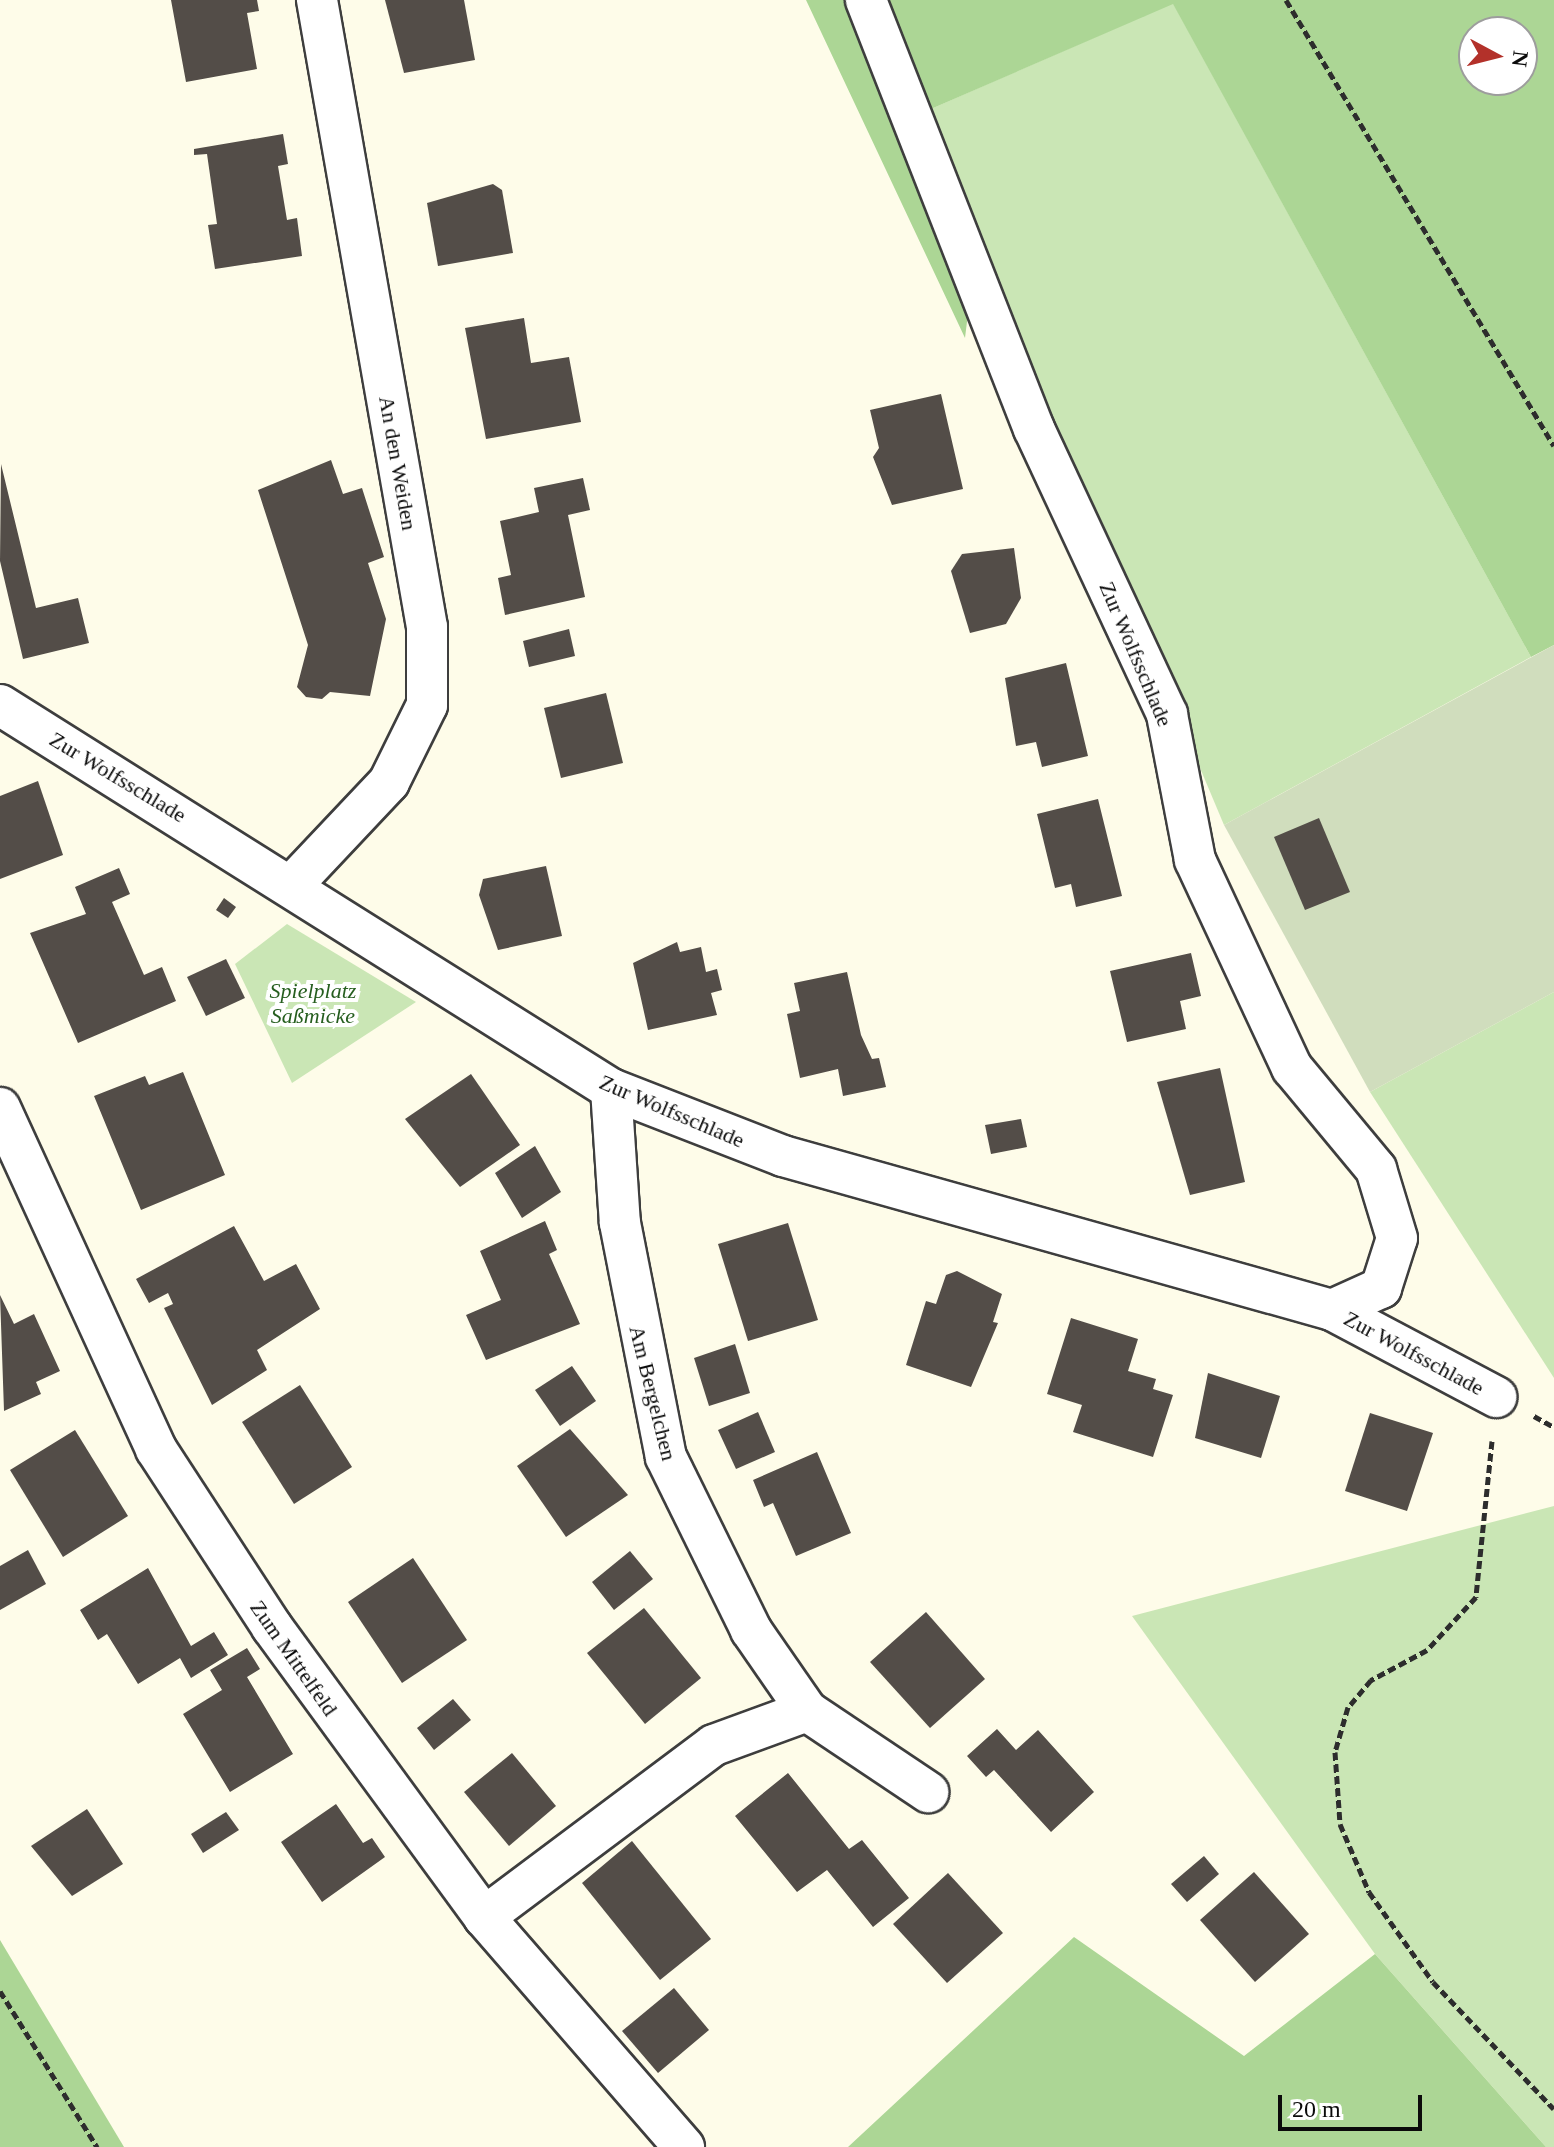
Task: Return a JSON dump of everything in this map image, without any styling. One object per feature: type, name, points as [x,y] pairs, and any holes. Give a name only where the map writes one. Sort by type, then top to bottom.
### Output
[{"type":"street","name":"An den Weiden","points":[[293,884],[389,782],[427,705],[427,627],[317,0]]},
{"type":"street","name":"Zur Wolfsschlade","points":[[866,0],[1034,429],[1167,714],[1195,860],[1292,1068],[1376,1169],[1397,1238],[1381,1288],[1332,1310]]},
{"type":"street","name":"Zur Wolfsschlade","points":[[0,705],[293,884],[611,1089],[783,1156],[1332,1310],[1496,1397]]},
{"type":"street","name":"Am Bergelchen","points":[[611,1089],[620,1223],[666,1457],[751,1630],[807,1711],[928,1792]]},
{"type":"street","name":"Zum Mittelfeld","points":[[0,1108],[156,1449],[272,1627],[484,1917],[684,2147]]},
{"type":"street","points":[[484,1917],[714,1745],[807,1711]]},
{"type":"path","points":[[1286,0],[1554,446]]},
{"type":"path","points":[[1496,1397],[1476,1597],[1427,1650],[1371,1680],[1348,1707],[1335,1752],[1340,1824],[1369,1892],[1433,1982],[1554,2109]]},
{"type":"path","points":[[0,1991],[97,2147]]},
{"type":"green space","points":[[806,0],[1554,0],[1554,645],[1531,657],[1173,4],[924,112],[971,289],[965,338]]},
{"type":"green space","points":[[1173,3],[1531,657],[1224,825],[924,112]]},
{"type":"green space","points":[[1554,645],[1554,992],[1370,1092],[1224,825]]},
{"type":"green space","name":"Spielplatz Saßmicke","points":[[287,924],[416,1002],[292,1083],[235,964]]},
{"type":"green space","points":[[1554,992],[1554,1378],[1370,1092]]},
{"type":"green space","points":[[1554,1506],[1554,2147],[1546,2147],[1375,1954],[1132,1616]]},
{"type":"green space","points":[[1074,1937],[1244,2056],[1375,1954],[1546,2147],[848,2147]]},
{"type":"green space","points":[[0,1940],[124,2147],[0,2147]]},
{"type":"building","points":[[171,0],[257,0],[259,11],[247,13],[257,69],[186,82]]},
{"type":"building","points":[[385,0],[464,0],[475,60],[404,73]]},
{"type":"building","points":[[283,134],[288,164],[278,166],[287,220],[297,218],[302,256],[215,269],[208,225],[217,224],[207,154],[194,155],[194,149]]},
{"type":"building","points":[[493,184],[502,190],[513,253],[438,266],[427,203]]},
{"type":"building","points":[[524,318],[531,363],[569,357],[581,422],[486,439],[465,328]]},
{"type":"building","points":[[941,394],[963,489],[892,505],[873,457],[879,448],[870,410]]},
{"type":"building","points":[[331,460],[343,494],[362,488],[384,557],[368,563],[386,619],[370,696],[330,692],[322,699],[306,697],[297,687],[308,645],[258,490]]},
{"type":"building","points":[[1,464],[36,608],[78,598],[89,643],[23,659],[0,561]]},
{"type":"building","points":[[583,478],[590,510],[568,515],[585,597],[505,615],[498,578],[511,575],[500,521],[539,512],[534,488]]},
{"type":"building","points":[[1014,548],[1021,598],[1006,624],[970,633],[951,571],[962,554]]},
{"type":"building","points":[[569,629],[575,656],[529,667],[523,641]]},
{"type":"building","points":[[1066,663],[1088,756],[1042,767],[1036,742],[1016,746],[1005,678]]},
{"type":"building","points":[[606,693],[623,763],[561,778],[544,708]]},
{"type":"building","points":[[38,781],[63,855],[0,879],[0,796]]},
{"type":"building","points":[[1098,799],[1122,896],[1076,907],[1071,884],[1055,888],[1037,814]]},
{"type":"building","points":[[1319,818],[1350,892],[1305,910],[1274,837]]},
{"type":"building","points":[[546,866],[562,936],[498,950],[479,895],[483,879]]},
{"type":"building","points":[[119,868],[130,894],[112,902],[144,975],[162,967],[176,1001],[78,1043],[30,933],[86,914],[75,887]]},
{"type":"building","points":[[224,898],[236,907],[228,918],[216,910]]},
{"type":"building","points":[[677,942],[680,952],[701,947],[706,972],[717,969],[722,990],[711,993],[717,1015],[648,1030],[633,963]]},
{"type":"building","points":[[1191,953],[1201,996],[1180,1001],[1186,1029],[1127,1042],[1110,971]]},
{"type":"building","points":[[226,959],[245,998],[206,1016],[187,977]]},
{"type":"building","points":[[847,972],[861,1035],[872,1059],[879,1058],[886,1087],[843,1096],[838,1069],[800,1078],[787,1014],[800,1011],[794,983]]},
{"type":"building","points":[[1220,1068],[1245,1182],[1190,1195],[1157,1082]]},
{"type":"building","points":[[183,1072],[225,1175],[141,1210],[94,1096],[145,1076],[149,1085]]},
{"type":"building","points":[[471,1074],[520,1145],[460,1187],[405,1119]]},
{"type":"building","points":[[1021,1119],[1027,1147],[991,1154],[985,1125]]},
{"type":"building","points":[[535,1146],[561,1192],[522,1218],[495,1173]]},
{"type":"building","points":[[545,1221],[557,1250],[549,1254],[580,1324],[486,1360],[466,1315],[501,1300],[480,1251]]},
{"type":"building","points":[[788,1223],[818,1320],[748,1341],[718,1244]]},
{"type":"building","points":[[234,1226],[264,1281],[296,1264],[320,1309],[257,1350],[267,1370],[212,1405],[164,1308],[173,1304],[168,1293],[149,1303],[136,1279]]},
{"type":"building","points":[[957,1271],[1002,1294],[993,1322],[998,1323],[971,1387],[906,1365],[926,1301],[936,1304],[946,1275]]},
{"type":"building","points":[[0,1295],[14,1324],[34,1314],[60,1371],[36,1382],[41,1394],[4,1411]]},
{"type":"building","points":[[1071,1318],[1138,1339],[1128,1371],[1156,1379],[1153,1389],[1173,1395],[1153,1457],[1073,1432],[1082,1405],[1047,1394]]},
{"type":"building","points":[[735,1344],[750,1393],[709,1406],[694,1358]]},
{"type":"building","points":[[572,1366],[596,1401],[560,1426],[535,1390]]},
{"type":"building","points":[[1208,1373],[1280,1396],[1261,1458],[1195,1438]]},
{"type":"building","points":[[300,1385],[352,1467],[294,1504],[242,1422]]},
{"type":"building","points":[[758,1412],[775,1452],[736,1469],[718,1430]]},
{"type":"building","points":[[1370,1413],[1433,1433],[1407,1511],[1345,1491]]},
{"type":"building","points":[[570,1429],[628,1495],[566,1537],[517,1466]]},
{"type":"building","points":[[75,1430],[128,1516],[63,1557],[10,1470]]},
{"type":"building","points":[[817,1452],[851,1533],[796,1556],[773,1503],[764,1507],[753,1480]]},
{"type":"building","points":[[28,1550],[46,1584],[0,1610],[0,1566]]},
{"type":"building","points":[[630,1551],[653,1579],[614,1610],[592,1582]]},
{"type":"building","points":[[413,1558],[467,1640],[402,1683],[348,1602]]},
{"type":"building","points":[[148,1568],[191,1646],[214,1632],[228,1655],[191,1678],[180,1658],[138,1684],[107,1634],[98,1640],[80,1610]]},
{"type":"building","points":[[644,1608],[701,1678],[645,1724],[587,1653]]},
{"type":"building","points":[[926,1612],[985,1679],[930,1728],[870,1662]]},
{"type":"building","points":[[247,1648],[260,1669],[247,1677],[293,1754],[230,1792],[183,1714],[222,1690],[210,1670]]},
{"type":"building","points":[[453,1699],[471,1720],[434,1750],[417,1728]]},
{"type":"building","points":[[997,1729],[1016,1750],[1038,1730],[1094,1792],[1051,1832],[994,1770],[986,1777],[967,1756]]},
{"type":"building","points":[[512,1753],[556,1806],[509,1846],[464,1792]]},
{"type":"building","points":[[788,1773],[849,1849],[862,1840],[909,1898],[873,1927],[827,1870],[797,1892],[735,1816]]},
{"type":"building","points":[[336,1804],[363,1843],[372,1838],[385,1857],[322,1902],[281,1842]]},
{"type":"building","points":[[87,1809],[123,1864],[72,1896],[31,1846]]},
{"type":"building","points":[[226,1812],[239,1830],[203,1853],[191,1834]]},
{"type":"building","points":[[632,1841],[711,1939],[660,1980],[582,1883]]},
{"type":"building","points":[[1204,1856],[1219,1874],[1187,1902],[1171,1884]]},
{"type":"building","points":[[1254,1872],[1309,1934],[1255,1982],[1200,1920]]},
{"type":"building","points":[[948,1873],[1003,1933],[947,1983],[893,1924]]},
{"type":"building","points":[[674,1988],[709,2030],[658,2073],[622,2031]]}]
